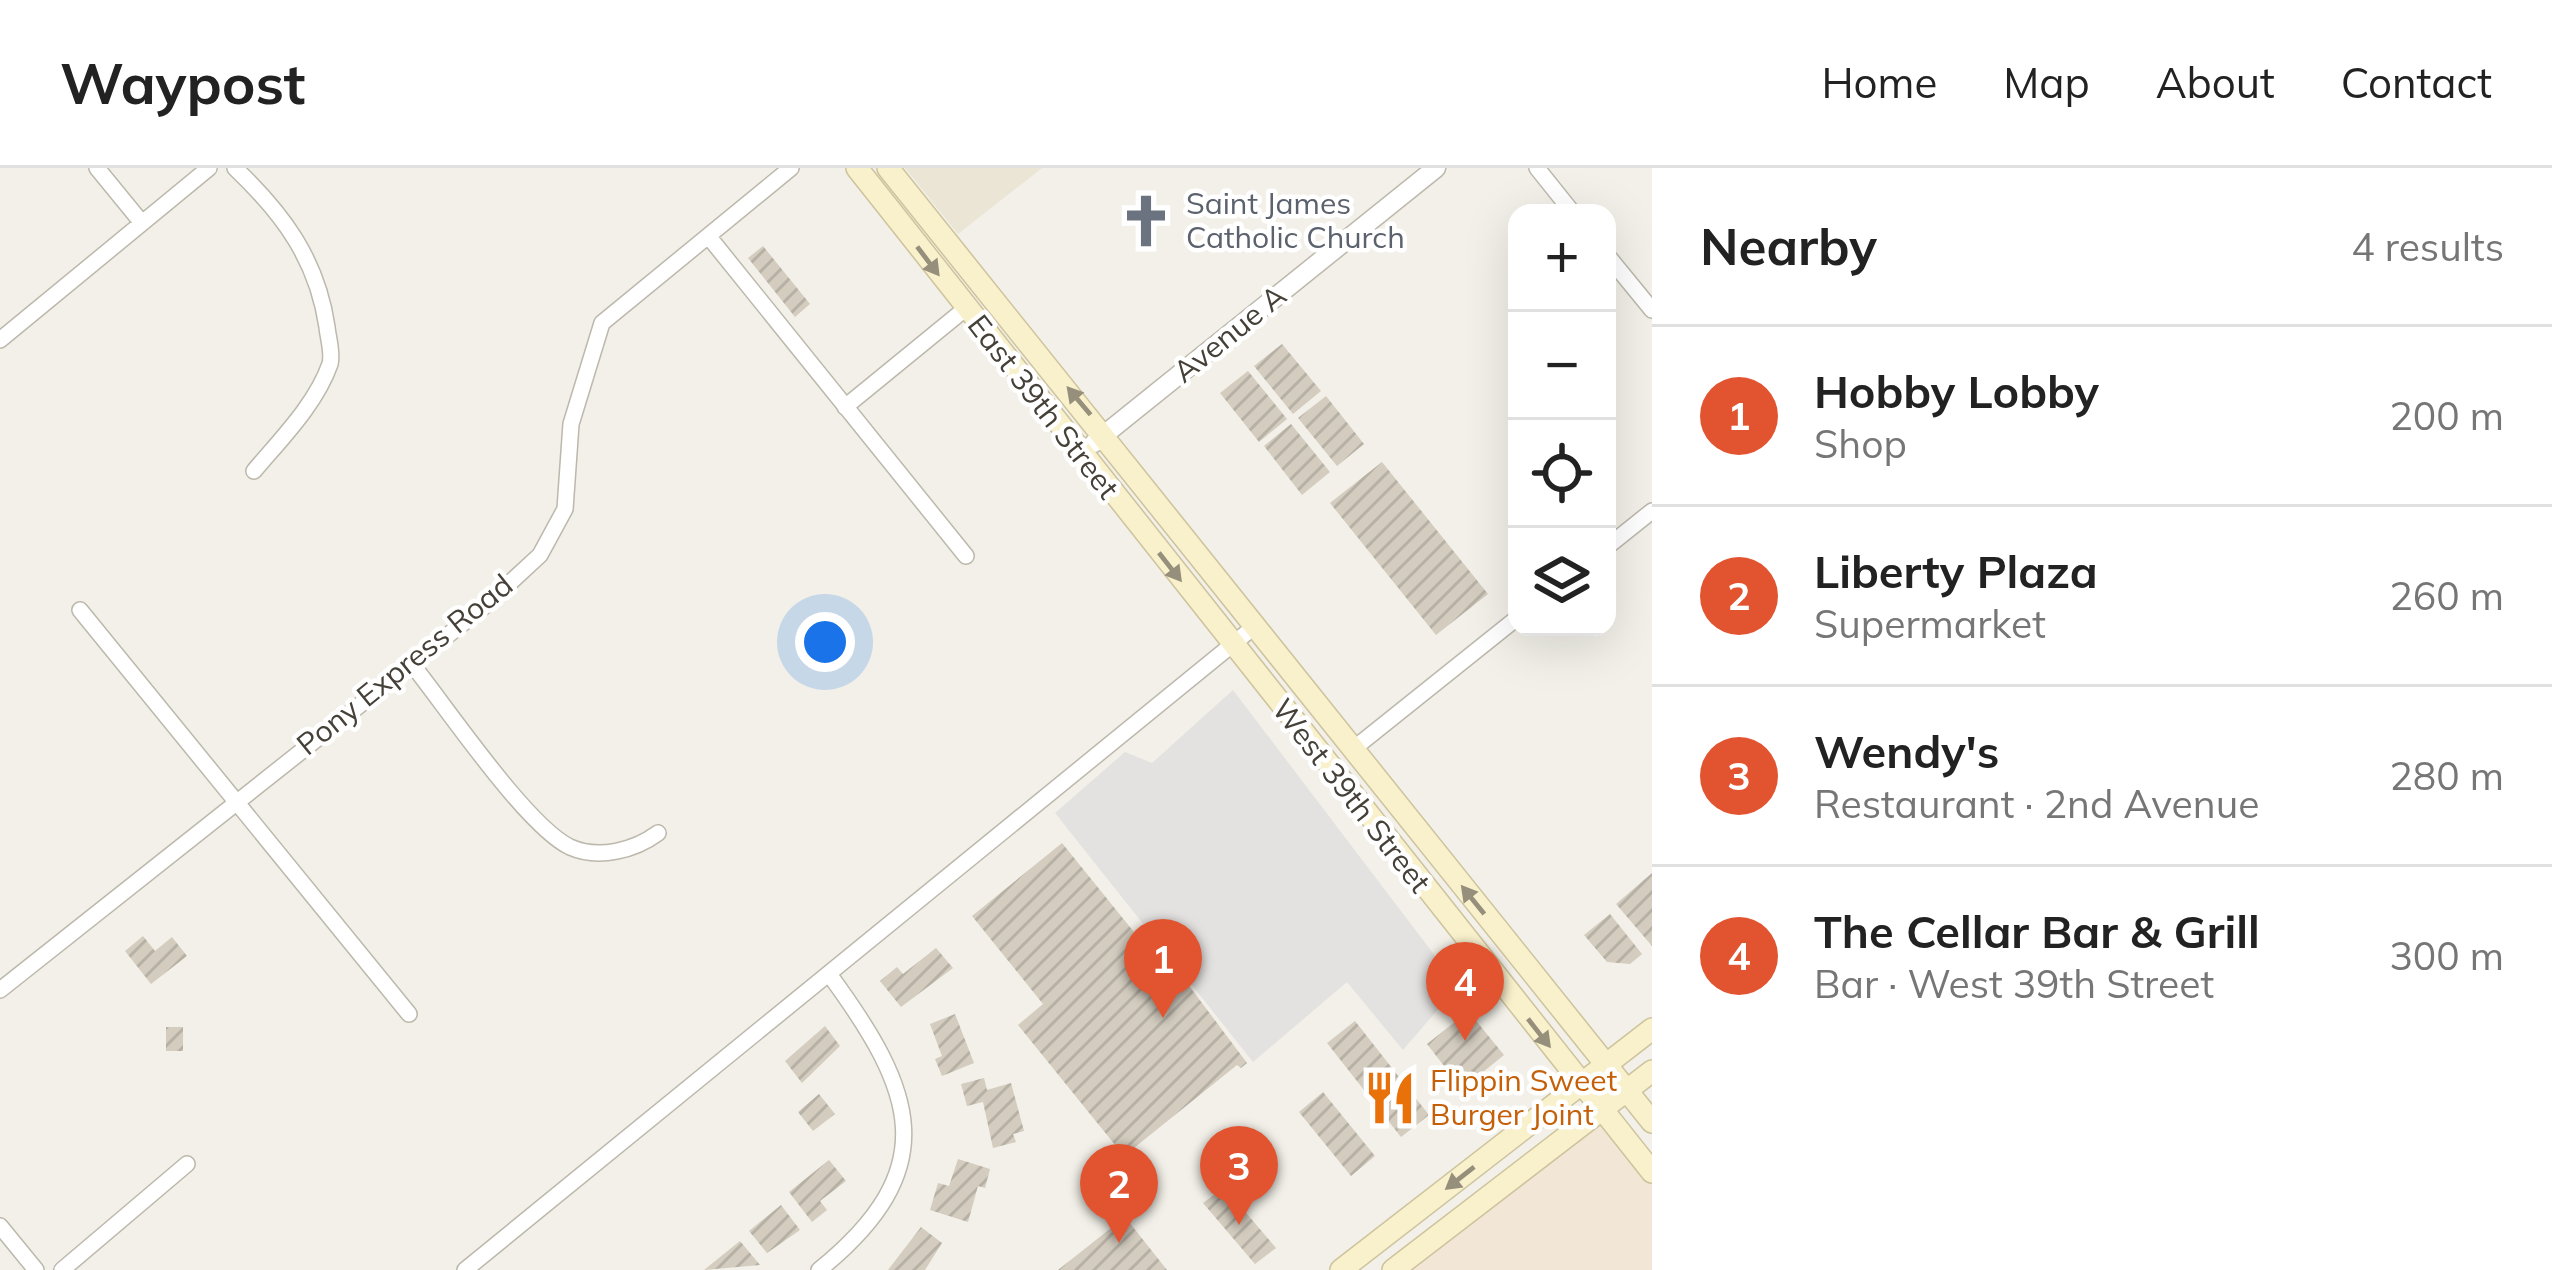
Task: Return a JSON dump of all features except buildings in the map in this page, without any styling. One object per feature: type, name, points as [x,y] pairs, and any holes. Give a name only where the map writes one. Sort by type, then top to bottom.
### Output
[{"type":"main road","name":"East 39th Street","points":[[857,168],[1231,645]]},
{"type":"main road","name":"East 39th Street","points":[[889,168],[1255,626]]},
{"type":"main road","name":"West 39th Street","points":[[1255,626],[1652,1122]]},
{"type":"main road","name":"West 39th Street","points":[[1231,645],[1652,1172]]},
{"type":"main road","points":[[1341,1270],[1652,1029]]},
{"type":"main road","points":[[1393,1270],[1652,1071]]},
{"type":"street","points":[[97,168],[142,223]]},
{"type":"street","points":[[0,340],[209,168]]},
{"type":"street","points":[[235,168],[278,210],[305,250],[324,304],[332,360],[298,419],[254,471]]},
{"type":"street","name":"Pony Express Road","points":[[0,990],[540,555],[565,509],[571,424],[588,352],[602,323],[791,168]]},
{"type":"street","name":"Avenue A","points":[[1081,454],[1436,168]]},
{"type":"street","points":[[1537,168],[1567,204]]},
{"type":"street","points":[[709,237],[966,556]]},
{"type":"street","points":[[1616,266],[1652,310]]},
{"type":"street","points":[[844,407],[965,310]]},
{"type":"street","points":[[1616,540],[1652,511]]},
{"type":"street","points":[[80,610],[409,1015]]},
{"type":"street","points":[[1352,750],[1508,625]]},
{"type":"street","points":[[464,1270],[1255,626]]},
{"type":"street","points":[[411,662],[526,807],[569,847],[604,853],[639,847],[658,833]]},
{"type":"street","points":[[819,1270],[877,1216],[895,1182],[903,1147],[899,1099],[887,1060],[829,974]]},
{"type":"street","points":[[62,1270],[188,1164]]},
{"type":"street","points":[[0,1226],[36,1270]]},
{"type":"shaded area","points":[[905,168],[1042,168],[958,234]]},
{"type":"shaded area","points":[[1233,690],[1458,986],[1403,1050],[1347,982],[1253,1062],[1055,813],[1125,752],[1152,763]]},
{"type":"shaded area","points":[[1602,1111],[1652,1173],[1652,1270],[1403,1270]]},
{"type":"place","name":"Saint James Catholic Church","points":[[1146,221]]},
{"type":"place","name":"Hobby Lobby","points":[[1163,1018]]},
{"type":"place","name":"The Cellar Bar & Grill","points":[[1465,1041]]},
{"type":"place","name":"Flippin Sweet Burger Joint","points":[[1390,1098]]},
{"type":"place","name":"Wendy's","points":[[1239,1225]]},
{"type":"place","name":"Liberty Plaza","points":[[1119,1243]]}]
